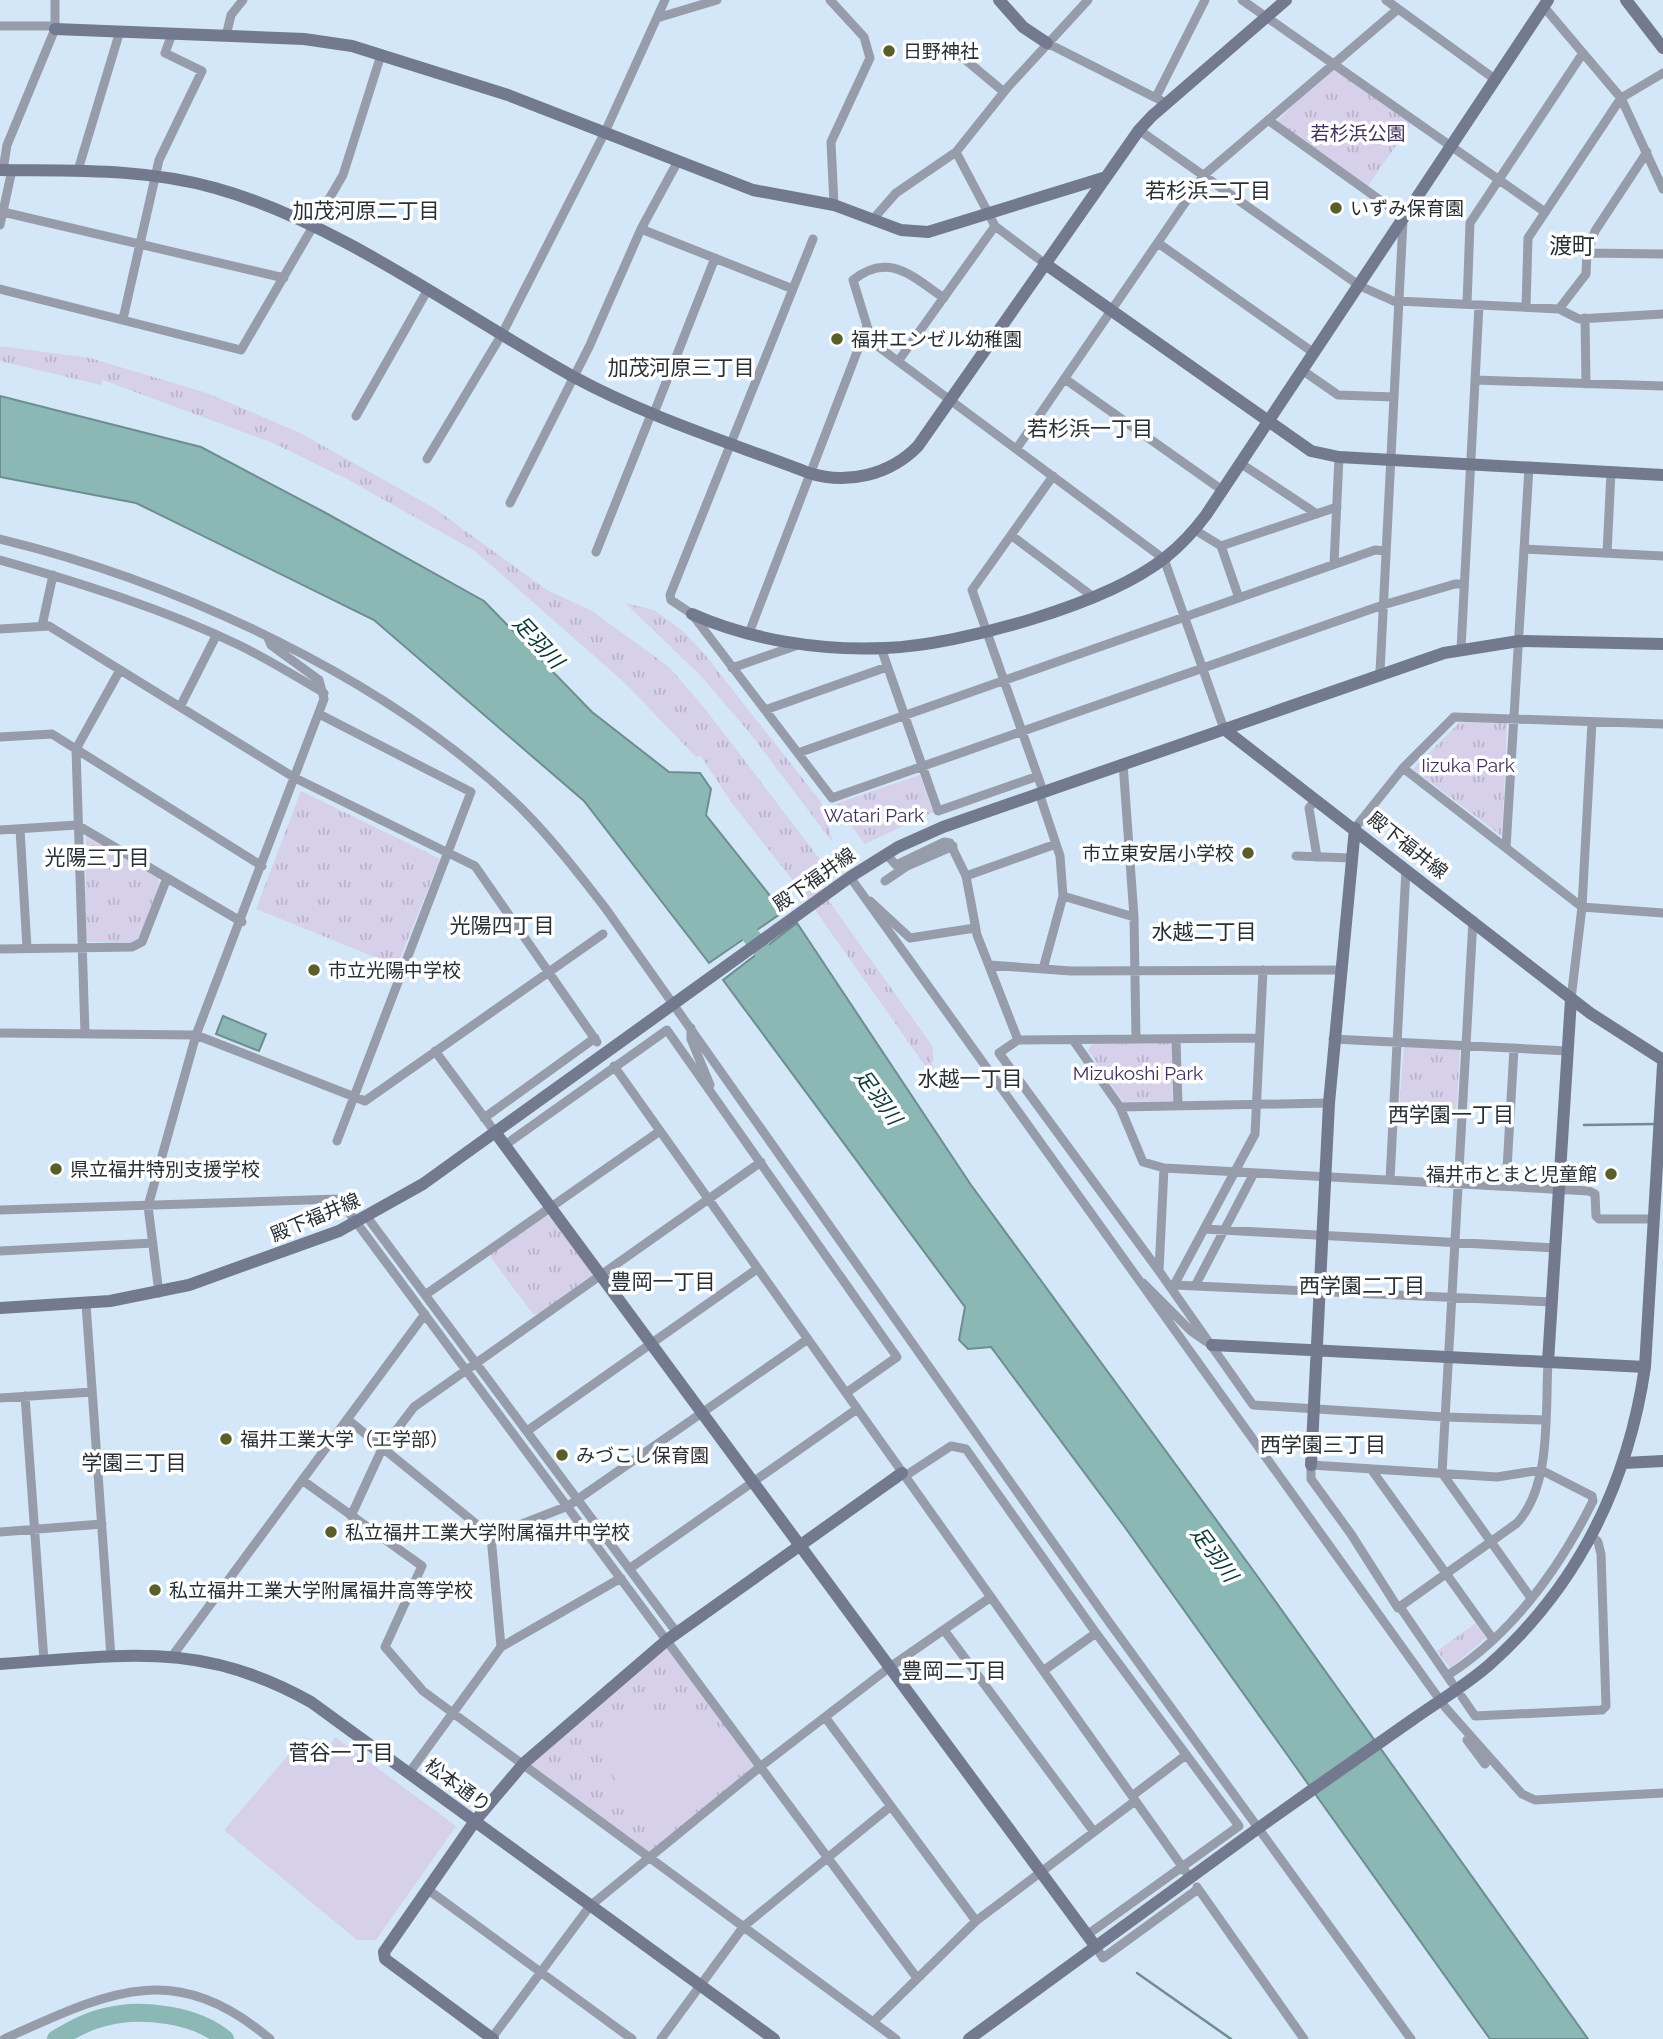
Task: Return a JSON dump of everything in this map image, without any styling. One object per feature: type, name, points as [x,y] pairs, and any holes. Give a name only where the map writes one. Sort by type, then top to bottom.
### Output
[{"type":"street","points":[[0,225],[7,145],[55,27],[55,0]]},
{"type":"street","points":[[226,36],[231,15],[243,0]]},
{"type":"street","points":[[427,459],[502,334],[606,132],[665,0]]},
{"type":"street","points":[[657,18],[717,0]]},
{"type":"street","points":[[830,0],[864,37],[870,58],[831,142],[834,205]]},
{"type":"street","points":[[999,0],[1023,27],[1047,43],[1161,100]]},
{"type":"street","points":[[874,218],[896,193],[956,152],[1004,92],[1088,0]]},
{"type":"street","points":[[5,170],[156,174],[258,201],[314,228],[575,377],[653,413],[809,473],[850,479],[888,466],[918,446],[1103,178],[1161,100],[1205,0]]},
{"type":"street","points":[[1242,0],[1545,212]]},
{"type":"street","points":[[1161,100],[1267,18],[1286,0]]},
{"type":"street","points":[[1386,0],[1496,80]]},
{"type":"street","points":[[1626,0],[1663,48]]},
{"type":"street","points":[[813,239],[670,595],[671,600],[692,614],[749,633],[829,648],[881,648],[911,646],[986,631],[1091,596],[1164,559],[1195,530],[1404,220],[1546,3],[1621,99],[1663,189]]},
{"type":"street","points":[[1017,448],[1204,175],[1398,9]]},
{"type":"street","points":[[0,26],[326,41],[381,55],[508,95],[770,196],[834,205],[901,230],[928,232],[1103,178]]},
{"type":"street","points":[[78,170],[120,31]]},
{"type":"street","points":[[123,319],[159,160],[202,71],[165,53],[173,34]]},
{"type":"street","points":[[949,46],[1004,92]]},
{"type":"street","points":[[1467,304],[1470,223],[1583,53]]},
{"type":"street","points":[[0,289],[241,351],[343,175],[381,55]]},
{"type":"street","points":[[1526,307],[1528,238],[1621,99],[1663,73]]},
{"type":"street","points":[[1268,120],[1404,220]]},
{"type":"street","points":[[1139,130],[1360,286],[1398,302],[1559,309],[1579,319],[1663,314]]},
{"type":"street","points":[[956,152],[995,226],[1111,312],[1311,451],[1339,457],[1663,475]]},
{"type":"street","points":[[1559,309],[1586,274],[1587,253],[1595,231],[1647,152]]},
{"type":"street","points":[[510,503],[575,377],[641,229],[678,161]]},
{"type":"street","points":[[3,212],[284,278]]},
{"type":"street","points":[[1380,672],[1404,220]]},
{"type":"street","points":[[899,360],[995,226]]},
{"type":"street","points":[[641,229],[793,289]]},
{"type":"street","points":[[1158,243],[1314,353]]},
{"type":"street","points":[[1587,253],[1663,254]]},
{"type":"street","points":[[596,552],[715,258]]},
{"type":"street","points":[[944,298],[898,266],[887,266],[859,275],[853,280],[872,342],[1164,559],[1224,729],[1380,672],[1461,649],[1519,641],[1663,644]]},
{"type":"street","points":[[356,416],[427,291]]},
{"type":"street","points":[[1461,649],[1479,305]]},
{"type":"street","points":[[1585,318],[1586,384]]},
{"type":"street","points":[[749,633],[867,327]]},
{"type":"street","points":[[1302,370],[1338,395],[1394,397]]},
{"type":"street","points":[[1065,379],[1222,490]]},
{"type":"street","points":[[1475,380],[1663,386]]},
{"type":"street","points":[[1334,564],[1339,457]]},
{"type":"street","points":[[1240,463],[1317,514]]},
{"type":"street","points":[[1506,848],[1529,467]]},
{"type":"street","points":[[1607,553],[1611,472]]},
{"type":"street","points":[[1043,969],[1063,896],[1056,844],[1038,776],[972,590],[1053,476]]},
{"type":"street","points":[[1222,547],[1337,507]]},
{"type":"street","points":[[1195,530],[1222,547],[1239,598]]},
{"type":"street","points":[[1011,535],[1091,596]]},
{"type":"street","points":[[0,539],[105,569],[267,637],[379,698],[475,768],[521,809],[568,860],[674,1004],[1411,2039]]},
{"type":"street","points":[[1524,549],[1663,556]]},
{"type":"street","points":[[799,752],[1334,564],[1375,550],[1386,551]]},
{"type":"street","points":[[0,560],[111,594],[216,636],[324,693]]},
{"type":"street","points":[[42,626],[53,576]]},
{"type":"street","points":[[692,614],[832,798],[1383,605],[1455,584],[1464,584]]},
{"type":"street","points":[[0,629],[49,626],[295,778],[475,866],[596,1040],[484,1118]]},
{"type":"street","points":[[180,707],[216,636]]},
{"type":"street","points":[[159,1293],[148,1206],[196,1035],[242,922],[319,714],[324,693],[319,680],[271,645],[267,637]]},
{"type":"street","points":[[732,668],[803,643]]},
{"type":"street","points":[[881,648],[902,716],[938,811],[1038,776]]},
{"type":"street","points":[[765,710],[887,667]]},
{"type":"street","points":[[85,1034],[76,749],[120,670]]},
{"type":"street","points":[[319,714],[471,792],[352,1096],[337,1141]]},
{"type":"street","points":[[1311,1465],[1510,1476],[1541,1470],[1587,1492],[1593,1501],[1573,1542],[1531,1598],[1493,1639],[1450,1679],[1400,1607],[1398,1608],[1351,1534],[1311,1479],[1311,1465],[1313,1409],[1329,1102],[1339,970],[1355,828],[1403,768],[1454,717],[1663,724]]},
{"type":"street","points":[[1400,1607],[1491,1542],[1529,1511],[1538,1489],[1545,1420],[1568,1051],[1582,907],[1592,722]]},
{"type":"street","name":"殿下福井線","points":[[0,1308],[86,1304],[159,1293],[298,1247],[363,1220],[423,1184],[850,877],[886,854],[943,827],[1224,729],[1572,999],[1663,1063]]},
{"type":"street","points":[[0,737],[52,734],[262,866]]},
{"type":"street","points":[[1123,763],[1134,917],[1136,1039]]},
{"type":"street","points":[[1403,768],[1582,907],[1663,913]]},
{"type":"street","points":[[1315,799],[1308,808],[1317,856]]},
{"type":"street","points":[[0,830],[77,825],[242,922]]},
{"type":"street","points":[[20,828],[27,948]]},
{"type":"street","points":[[886,854],[896,865],[944,842],[953,846],[966,876],[975,928],[1018,1041]]},
{"type":"street","points":[[966,876],[1056,844]]},
{"type":"street","points":[[885,881],[906,866],[953,846]]},
{"type":"street","points":[[1296,856],[1351,858]]},
{"type":"street","points":[[1390,1180],[1406,869]]},
{"type":"street","points":[[850,877],[1439,1701],[1528,1799],[1663,1793]]},
{"type":"street","points":[[0,949],[132,947],[142,942],[167,878]]},
{"type":"street","points":[[1063,896],[1134,917]]},
{"type":"street","points":[[865,898],[879,906],[909,938],[975,928]]},
{"type":"street","points":[[1473,920],[1442,1474],[1531,1598]]},
{"type":"street","points":[[0,1033],[196,1035],[365,1101],[603,934]]},
{"type":"street","points":[[989,965],[1136,971],[1339,970]]},
{"type":"street","points":[[1173,1287],[1255,1134],[1263,970]]},
{"type":"street","points":[[691,1028],[691,1039],[712,1092]]},
{"type":"street","points":[[505,1145],[667,1030],[897,1357],[846,1393]]},
{"type":"street","points":[[1259,1038],[1018,1041],[999,1053],[1173,1287],[1253,1405],[1444,1417],[1545,1420]]},
{"type":"street","points":[[1176,1039],[1178,1106]]},
{"type":"street","points":[[1333,1039],[1568,1051]]},
{"type":"street","points":[[1073,1040],[1120,1107],[1144,1163],[1164,1168],[1234,1173],[1592,1191],[1596,1216],[1599,1219],[1654,1219]]},
{"type":"street","points":[[1506,1186],[1514,1048]]},
{"type":"street","points":[[435,1051],[1103,1958],[1198,1888],[1304,2039]]},
{"type":"street","points":[[969,2039],[1260,1827],[1489,1665],[1562,1584],[1592,1536],[1624,1463],[1645,1367],[1663,1063]]},
{"type":"street","points":[[614,1066],[1184,1870]]},
{"type":"street","points":[[1120,1107],[1329,1102]]},
{"type":"street","points":[[425,1295],[660,1130]]},
{"type":"street","points":[[351,1516],[382,1449],[414,1407],[761,1162]]},
{"type":"street","points":[[1159,1271],[1164,1168]]},
{"type":"street","points":[[1195,1286],[1254,1173]]},
{"type":"street","points":[[0,1210],[339,1199],[363,1220],[425,1295],[527,1431],[629,1569],[760,1767],[917,1978]]},
{"type":"street","points":[[363,1220],[425,1314],[467,1371],[621,1578],[672,1636]]},
{"type":"street","points":[[1204,1229],[1556,1248]]},
{"type":"street","points":[[0,1251],[153,1244]]},
{"type":"street","points":[[527,1431],[757,1269]]},
{"type":"street","points":[[1133,1276],[1153,1291],[1191,1331],[1212,1345],[1645,1367]]},
{"type":"street","points":[[1173,1287],[1552,1302]]},
{"type":"street","points":[[86,1304],[111,1657]]},
{"type":"street","points":[[173,1655],[425,1314]]},
{"type":"street","points":[[491,1536],[568,1506],[808,1339]]},
{"type":"street","points":[[0,1398],[92,1392]]},
{"type":"street","points":[[25,1396],[44,1661]]},
{"type":"street","points":[[629,1569],[857,1409]]},
{"type":"street","points":[[347,1419],[491,1536],[501,1647]]},
{"type":"street","points":[[991,1597],[890,1667],[760,1767],[590,1906],[492,2039],[385,1959],[384,1952],[475,1821],[524,1763],[672,1636],[800,1544],[951,1446],[965,1449],[1096,1633],[1239,1826],[1184,1870],[1087,1935]]},
{"type":"street","points":[[1624,1463],[1663,1461]]},
{"type":"street","points":[[1371,1469],[1493,1639]]},
{"type":"street","points":[[302,1480],[422,1566],[385,1647],[424,1690],[451,1713],[524,1763],[896,2039]]},
{"type":"street","points":[[0,1532],[102,1524]]},
{"type":"street","points":[[1462,1697],[1475,1716],[1602,1710],[1606,1706],[1601,1553],[1598,1542],[1592,1536]]},
{"type":"street","points":[[409,1773],[501,1647],[621,1578]]},
{"type":"street","points":[[944,1630],[1094,1832]]},
{"type":"street","points":[[1043,1671],[1096,1633]]},
{"type":"street","name":"松本通り","points":[[0,1664],[173,1655],[226,1665],[286,1688],[409,1773],[700,1984],[767,2037]]},
{"type":"street","points":[[825,1717],[976,1921]]},
{"type":"street","points":[[1458,1722],[1485,1764]]},
{"type":"street","points":[[873,2022],[976,1921],[1094,1832],[1186,1755]]},
{"type":"street","points":[[661,2039],[744,1926],[891,1806]]},
{"type":"street","points":[[428,1889],[632,2039]]},
{"type":"street","points":[[4,2039],[98,1998],[163,1990],[209,1998],[232,2009],[270,2039]]},
{"type":"green space","name":"若杉浜公園","points":[[1332,68],[1411,124],[1367,187],[1277,121]]},
{"type":"green space","points":[[0,346],[90,358],[207,393],[300,433],[434,508],[547,590],[592,611],[669,667],[706,710],[831,874],[817,884],[933,1047],[932,1064],[945,1094],[806,897],[731,802],[701,756],[696,757],[627,685],[475,551],[347,479],[273,443],[103,380],[101,385],[0,361]]},
{"type":"green space","points":[[625,603],[654,610],[684,632],[706,656],[821,802],[833,843],[749,732],[700,675]]},
{"type":"green space","name":"Iizuka Park","points":[[1460,722],[1507,723],[1502,836],[1413,769]]},
{"type":"green space","name":"Watari Park","points":[[920,775],[933,812],[865,844],[835,804]]},
{"type":"green space","points":[[301,791],[440,859],[397,966],[256,909]]},
{"type":"green space","points":[[86,836],[158,878],[160,883],[139,938],[132,942],[88,942],[85,937]]},
{"type":"green space","name":"Mizukoshi Park","points":[[1173,1043],[1173,1101],[1123,1102],[1088,1050],[1093,1044]]},
{"type":"green space","points":[[1404,1047],[1460,1050],[1456,1120],[1398,1118]]},
{"type":"green space","points":[[544,1215],[549,1216],[592,1273],[591,1277],[538,1314],[533,1314],[491,1258],[491,1253]]},
{"type":"green space","points":[[1476,1623],[1486,1638],[1450,1668],[1437,1651]]},
{"type":"green space","points":[[669,1644],[757,1763],[649,1856],[524,1763]]},
{"type":"green space","points":[[658,1713],[686,1718],[710,1728],[730,1744],[748,1766],[667,1832],[653,1833],[647,1828],[589,1739],[624,1718]]},
{"type":"green space","points":[[304,1737],[326,1751],[335,1737],[456,1826],[376,1940],[357,1940],[224,1830]]},
{"type":"water","points":[[0,396],[201,447],[484,601],[592,712],[669,772],[700,773],[711,789],[706,815],[783,912],[709,963],[584,801],[374,620],[136,503],[0,477]]},
{"type":"water","points":[[797,923],[971,1185],[1258,1577],[1588,2039],[1490,2039],[1124,1526],[991,1347],[968,1349],[959,1340],[965,1307],[723,980]]},
{"type":"water","points":[[223,1016],[266,1034],[259,1051],[216,1034]]},
{"type":"waterway","name":"足羽川","points":[[736,916],[776,969]]},
{"type":"waterway","points":[[1584,1125],[1654,1124]]},
{"type":"waterway","points":[[1137,1973],[1231,2039]]},
{"type":"waterway","points":[[56,2039],[98,2019],[135,2013],[184,2019],[200,2024],[225,2039]]},
{"type":"place","name":"日野神社","points":[[889,51]]},
{"type":"place","name":"いずみ保育園","points":[[1336,208]]},
{"type":"place","name":"福井エンゼル幼稚園","points":[[837,339]]},
{"type":"place","name":"市立東安居小学校","points":[[1248,853]]},
{"type":"place","name":"市立光陽中学校","points":[[314,970]]},
{"type":"place","name":"県立福井特別支援学校","points":[[56,1169]]},
{"type":"place","name":"福井市とまと児童館","points":[[1611,1174]]},
{"type":"place","name":"福井工業大学（工学部）","points":[[226,1439]]},
{"type":"place","name":"みづこし保育園","points":[[562,1455]]},
{"type":"place","name":"私立福井工業大学附属福井中学校","points":[[331,1532]]},
{"type":"place","name":"私立福井工業大学附属福井高等学校","points":[[155,1590]]},
{"type":"district","name":"若杉浜二丁目","points":[[1208,191]]},
{"type":"district","name":"加茂河原二丁目","points":[[366,211]]},
{"type":"district","name":"渡町","points":[[1572,246]]},
{"type":"district","name":"加茂河原三丁目","points":[[681,368]]},
{"type":"district","name":"若杉浜一丁目","points":[[1090,429]]},
{"type":"district","name":"光陽三丁目","points":[[97,858]]},
{"type":"district","name":"光陽四丁目","points":[[502,926]]},
{"type":"district","name":"水越二丁目","points":[[1204,932]]},
{"type":"district","name":"水越一丁目","points":[[970,1079]]},
{"type":"district","name":"西学園一丁目","points":[[1451,1115]]},
{"type":"district","name":"豊岡一丁目","points":[[663,1282]]},
{"type":"district","name":"西学園二丁目","points":[[1362,1286]]},
{"type":"district","name":"西学園三丁目","points":[[1323,1445]]},
{"type":"district","name":"学園三丁目","points":[[134,1463]]},
{"type":"district","name":"豊岡二丁目","points":[[954,1671]]},
{"type":"district","name":"菅谷一丁目","points":[[341,1753]]}]
